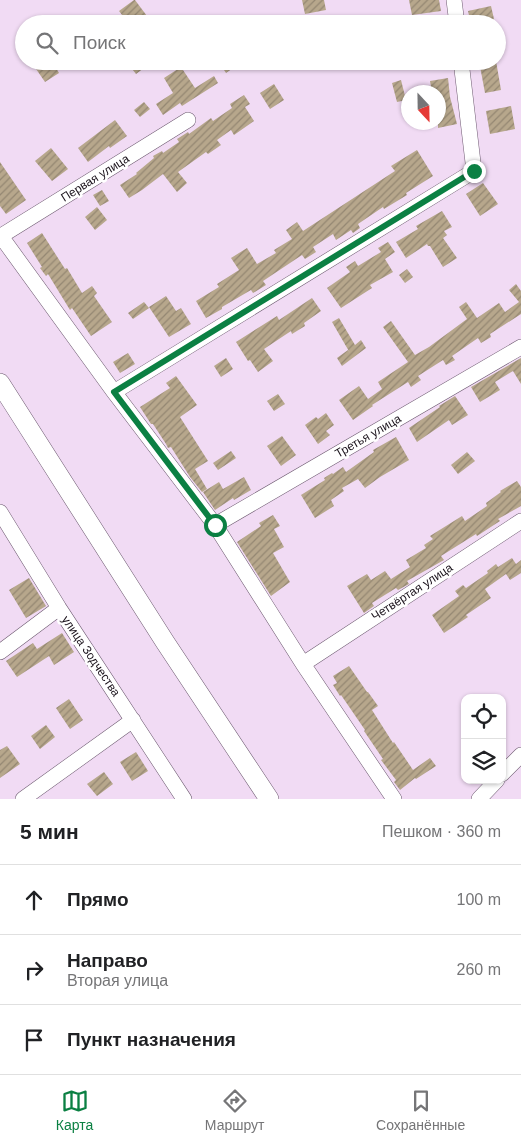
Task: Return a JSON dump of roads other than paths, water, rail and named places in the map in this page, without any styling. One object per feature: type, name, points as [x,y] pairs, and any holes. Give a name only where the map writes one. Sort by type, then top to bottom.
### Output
[{"type":"main road","points":[[0,383],[165,642],[268,799]]},
{"type":"street","points":[[454,0],[456,15]]},
{"type":"street","points":[[114,392],[474,171],[462,70]]},
{"type":"street","name":"Первая улица","points":[[0,235],[188,120]]},
{"type":"street","points":[[0,235],[114,392],[215,525],[304,664],[394,799]]},
{"type":"street","name":"Третья улица","points":[[215,525],[521,347]]},
{"type":"street","name":"улица Зодчества","points":[[0,512],[59,608],[184,799]]},
{"type":"street","name":"Четвёртая улица","points":[[304,664],[521,520]]},
{"type":"street","points":[[0,652],[59,608]]},
{"type":"street","points":[[23,799],[133,720]]},
{"type":"street","points":[[506,770],[521,755]]},
{"type":"street","points":[[479,799],[493,784]]}]
